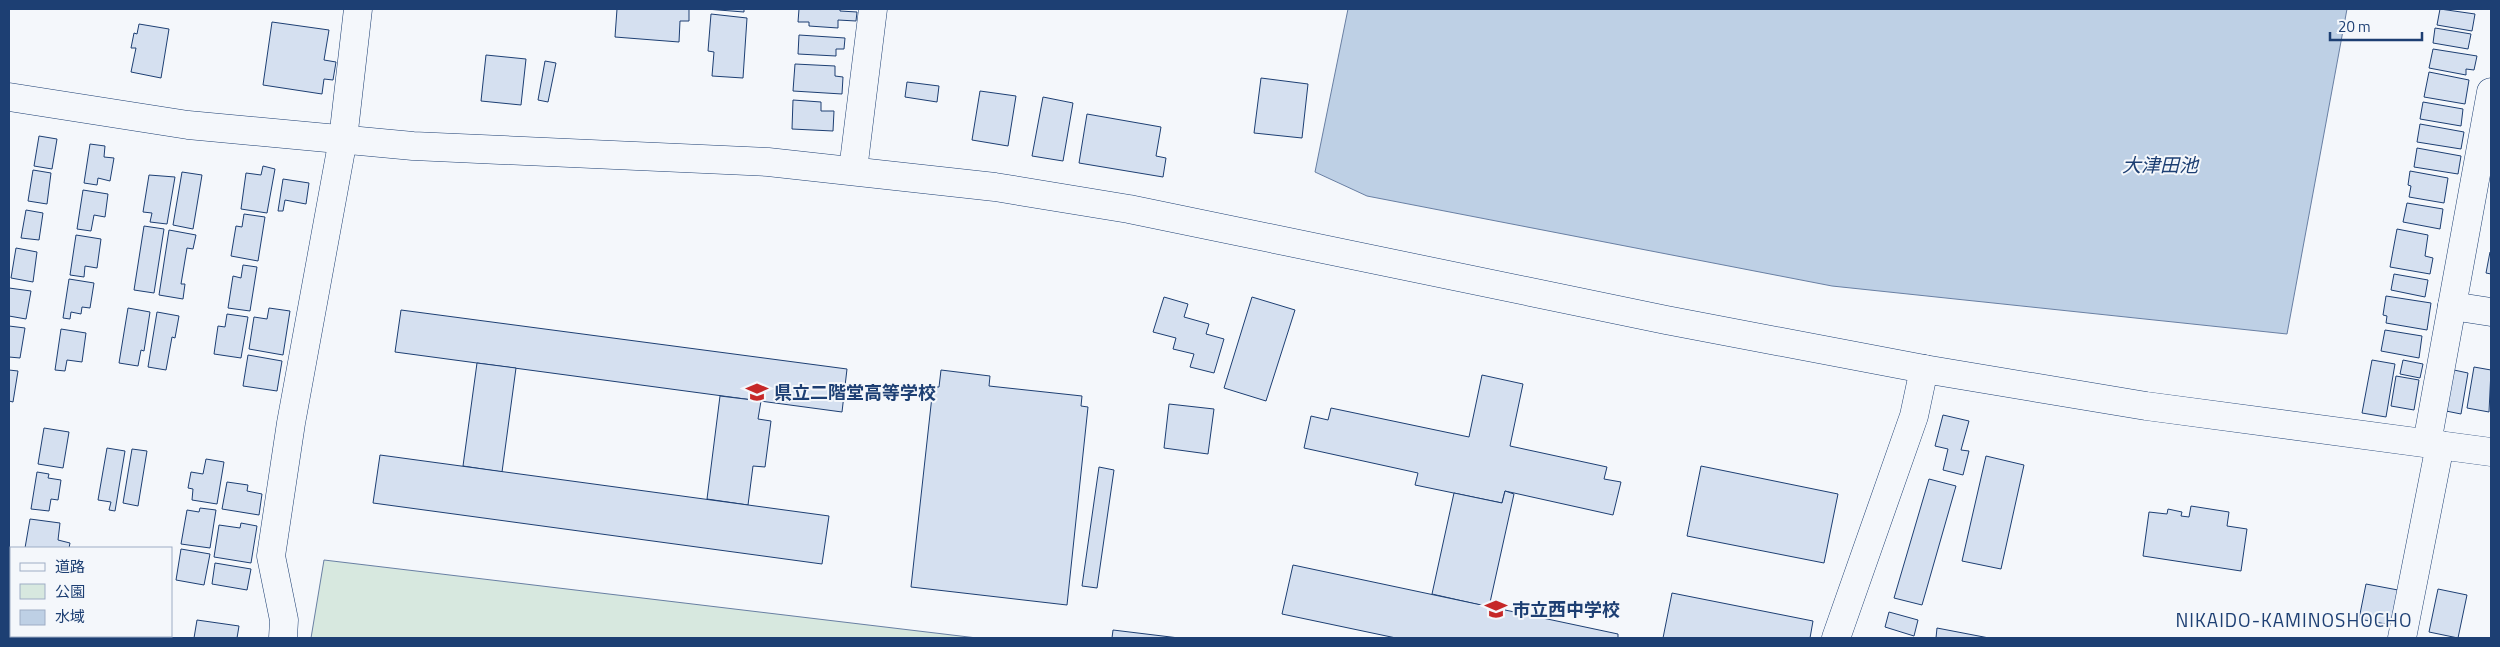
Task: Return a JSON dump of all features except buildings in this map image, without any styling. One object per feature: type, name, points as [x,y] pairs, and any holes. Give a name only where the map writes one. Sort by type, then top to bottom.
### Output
[{"type":"street","points":[[283,638],[284,620],[271,556],[291,422],[343,138],[358,9]]},
{"type":"street","points":[[853,170],[873,9]]},
{"type":"street","points":[[2402,638],[2434,444],[2452,306],[2491,92]]},
{"type":"street","points":[[9,97],[188,125],[413,146],[768,162],[995,187],[1129,209],[1666,320],[1924,369],[2146,406],[2491,452]]},
{"type":"street","points":[[2452,306],[2491,312]]},
{"type":"street","points":[[1836,638],[1914,416],[1924,369]]},
{"type":"green space","points":[[324,560],[977,638],[311,638]]},
{"type":"water","name":"大津田池","points":[[1348,9],[2347,9],[2287,334],[1832,286],[1367,196],[1315,172]]},
{"type":"place","name":"県立二階堂高等学校","points":[[757,392]]},
{"type":"place","name":"市立西中学校","points":[[1496,609]]},
{"type":"district","name":"NIKAIDO-KAMINOSHOCHO","points":[[2294,619]]}]
